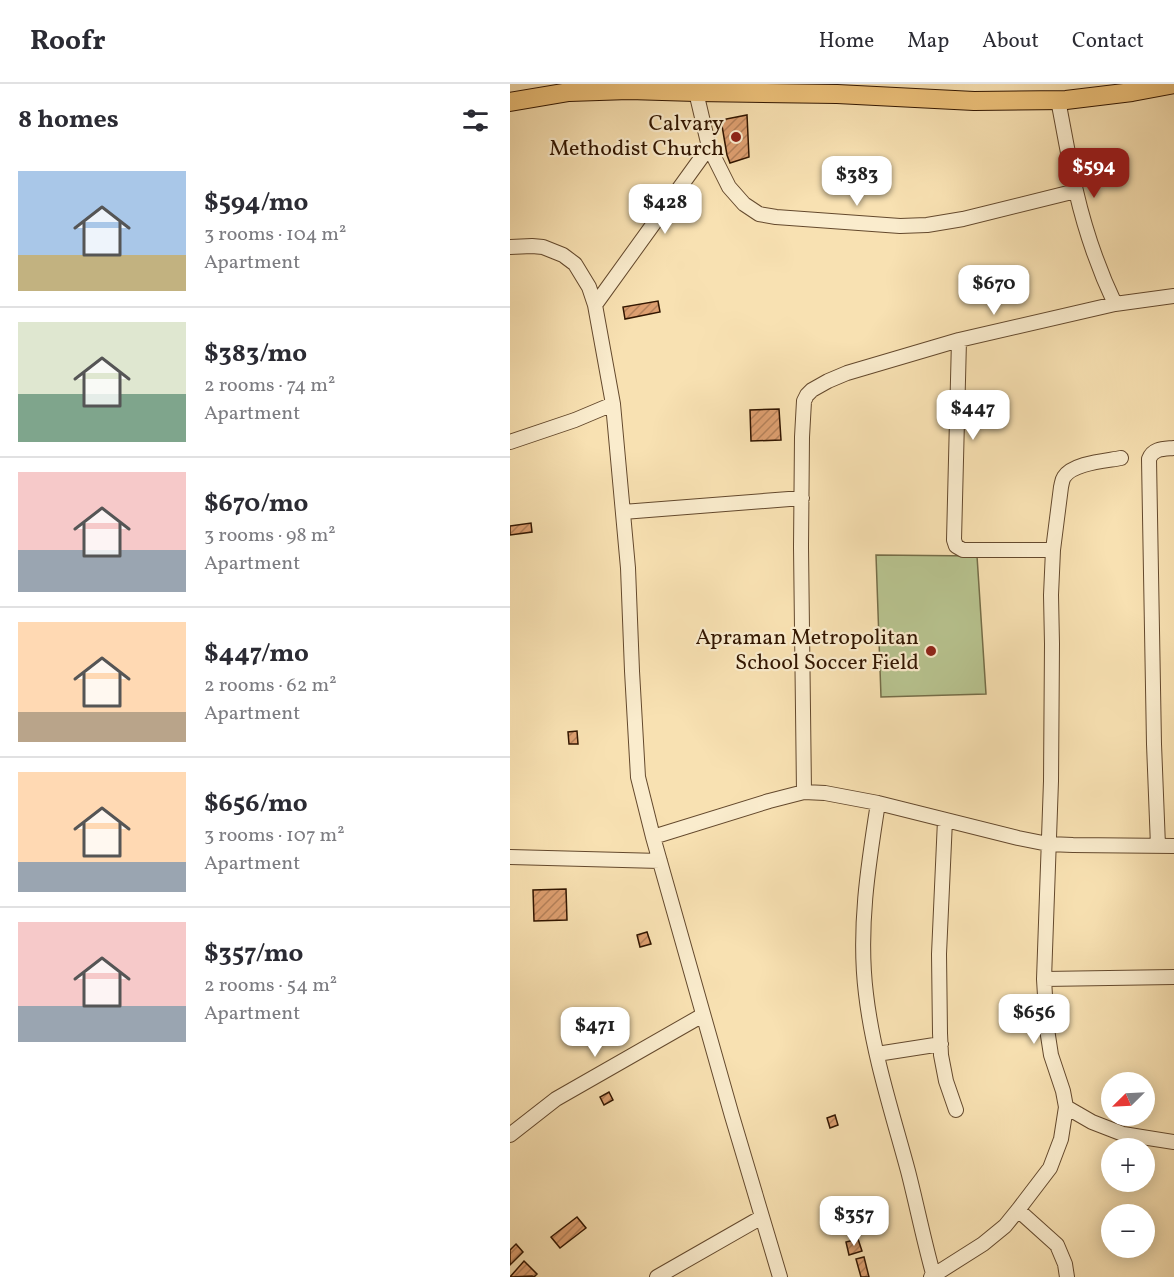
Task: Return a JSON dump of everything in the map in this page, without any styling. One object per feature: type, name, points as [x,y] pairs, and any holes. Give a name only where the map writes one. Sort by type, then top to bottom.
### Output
[{"type":"main road","points":[[510,102],[580,91],[629,90],[837,94],[897,91],[974,101],[1058,100],[1104,96],[1174,84]]},
{"type":"street","points":[[696,92],[709,147],[729,187],[744,204],[759,214],[900,226],[927,225],[963,219],[1076,191]]},
{"type":"street","points":[[1058,100],[1076,191],[1090,242],[1115,304]]},
{"type":"street","points":[[596,305],[709,147]]},
{"type":"street","points":[[510,247],[543,247],[563,255],[575,264],[589,287],[596,305],[613,404],[628,568],[638,777],[703,1015],[780,1277]]},
{"type":"street","points":[[804,792],[802,437],[804,401],[807,395],[828,381],[847,373],[959,340],[1115,304],[1174,296]]},
{"type":"street","points":[[959,340],[954,540],[956,546],[963,550],[1053,550]]},
{"type":"street","points":[[510,442],[575,420],[613,404]]},
{"type":"street","points":[[1158,846],[1149,459],[1155,450],[1174,448]]},
{"type":"street","points":[[878,803],[865,896],[863,935],[866,993],[877,1054],[933,1277],[983,1244],[1005,1226],[1050,1168],[1061,1139],[1066,1107],[1051,1055],[1044,978],[1051,781],[1053,550],[1064,477],[1072,470],[1085,465],[1121,458]]},
{"type":"street","points":[[623,512],[802,498]]},
{"type":"street","points":[[653,837],[804,792],[825,793],[878,803],[1018,838],[1048,843],[1174,846]]},
{"type":"street","points":[[945,820],[939,954],[941,1044],[946,1081],[956,1110]]},
{"type":"street","points":[[510,857],[660,861]]},
{"type":"street","points":[[1044,978],[1174,977]]},
{"type":"street","points":[[510,1135],[556,1099],[703,1015]]},
{"type":"street","points":[[877,1054],[941,1044]]},
{"type":"street","points":[[1066,1107],[1092,1122],[1123,1134],[1174,1142]]},
{"type":"street","points":[[1018,1210],[1057,1245],[1065,1264],[1067,1277]]},
{"type":"street","points":[[657,1277],[762,1217]]},
{"type":"green space","name":"Apraman Metropolitan School Soccer Field","points":[[876,555],[977,556],[986,694],[881,697]]},
{"type":"building","name":"Calvary Methodist Church","points":[[747,115],[749,157],[730,163],[721,120]]},
{"type":"building","points":[[658,301],[660,312],[625,319],[623,307]]},
{"type":"building","points":[[779,409],[781,440],[751,441],[750,410]]},
{"type":"building","points":[[531,523],[532,532],[510,535],[510,526]]},
{"type":"building","points":[[577,731],[578,744],[569,744],[568,732]]},
{"type":"building","points":[[566,889],[567,920],[534,921],[533,890]]},
{"type":"building","points":[[647,932],[651,944],[640,947],[637,935]]},
{"type":"building","points":[[609,1092],[613,1100],[604,1105],[600,1097]]},
{"type":"building","points":[[835,1115],[838,1125],[830,1128],[827,1118]]},
{"type":"building","points":[[577,1217],[586,1228],[560,1248],[551,1237]]},
{"type":"building","points":[[858,1239],[862,1251],[849,1255],[846,1242]]},
{"type":"building","points":[[516,1244],[523,1252],[510,1265],[510,1250]]},
{"type":"building","points":[[864,1257],[869,1277],[861,1277],[856,1259]]},
{"type":"building","points":[[524,1261],[537,1274],[534,1277],[510,1277]]},
{"type":"place","name":"Calvary Methodist Church","points":[[736,137]]},
{"type":"place","name":"Apraman Metropolitan School Soccer Field","points":[[931,651]]}]
